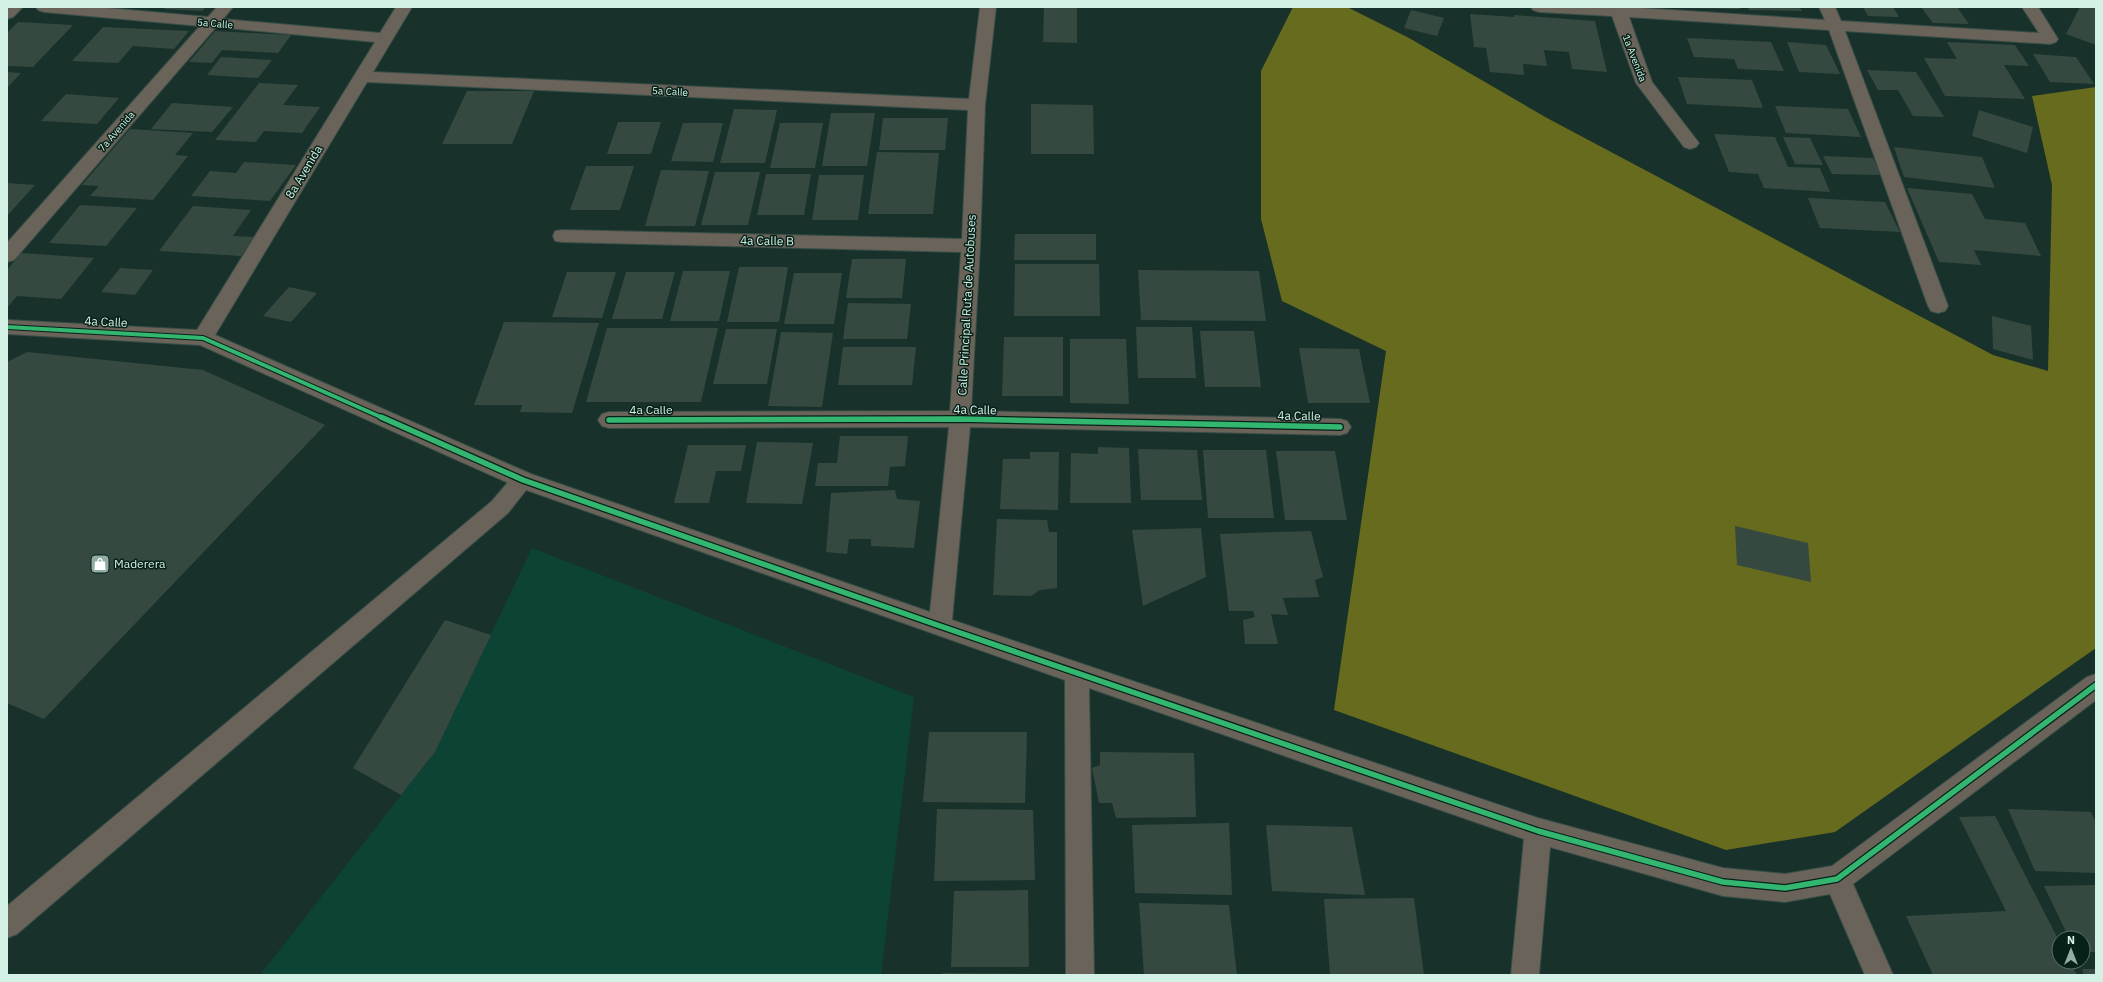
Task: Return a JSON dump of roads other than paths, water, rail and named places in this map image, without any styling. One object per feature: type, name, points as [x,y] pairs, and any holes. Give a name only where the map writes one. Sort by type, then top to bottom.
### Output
[{"type":"street","points":[[7,14],[14,7]]},
{"type":"street","name":"5a Calle","points":[[44,7],[386,38]]},
{"type":"street","name":"7a Avenida","points":[[7,255],[225,7]]},
{"type":"street","name":"8a Avenida","points":[[203,338],[404,7]]},
{"type":"street","name":"Calle Principal Ruta de Autobuses","points":[[940,626],[960,419],[971,246],[977,105],[988,7]]},
{"type":"street","points":[[1539,7],[1617,10],[1836,27],[2050,39],[2030,7]]},
{"type":"street","points":[[1827,7],[1836,27],[1938,306]]},
{"type":"street","name":"1a Avenida","points":[[1617,10],[1644,83],[1690,143]]},
{"type":"street","name":"5a Calle","points":[[362,77],[977,105]]},
{"type":"street","name":"4a Calle B","points":[[562,236],[971,246]]},
{"type":"street","name":"4a Calle","points":[[7,327],[203,338]]},
{"type":"street","points":[[203,338],[523,480],[940,626],[1538,832],[1723,882],[1785,888],[1837,879],[2095,688]]},
{"type":"street","name":"4a Calle","points":[[609,420],[960,419],[1340,427]]},
{"type":"street","points":[[7,924],[494,512],[523,480]]},
{"type":"street","points":[[1077,673],[1080,975]]},
{"type":"street","points":[[1525,975],[1538,832]]},
{"type":"street","points":[[1837,879],[1880,975]]},
{"type":"place","name":"Maderera","points":[[100,564]]}]
